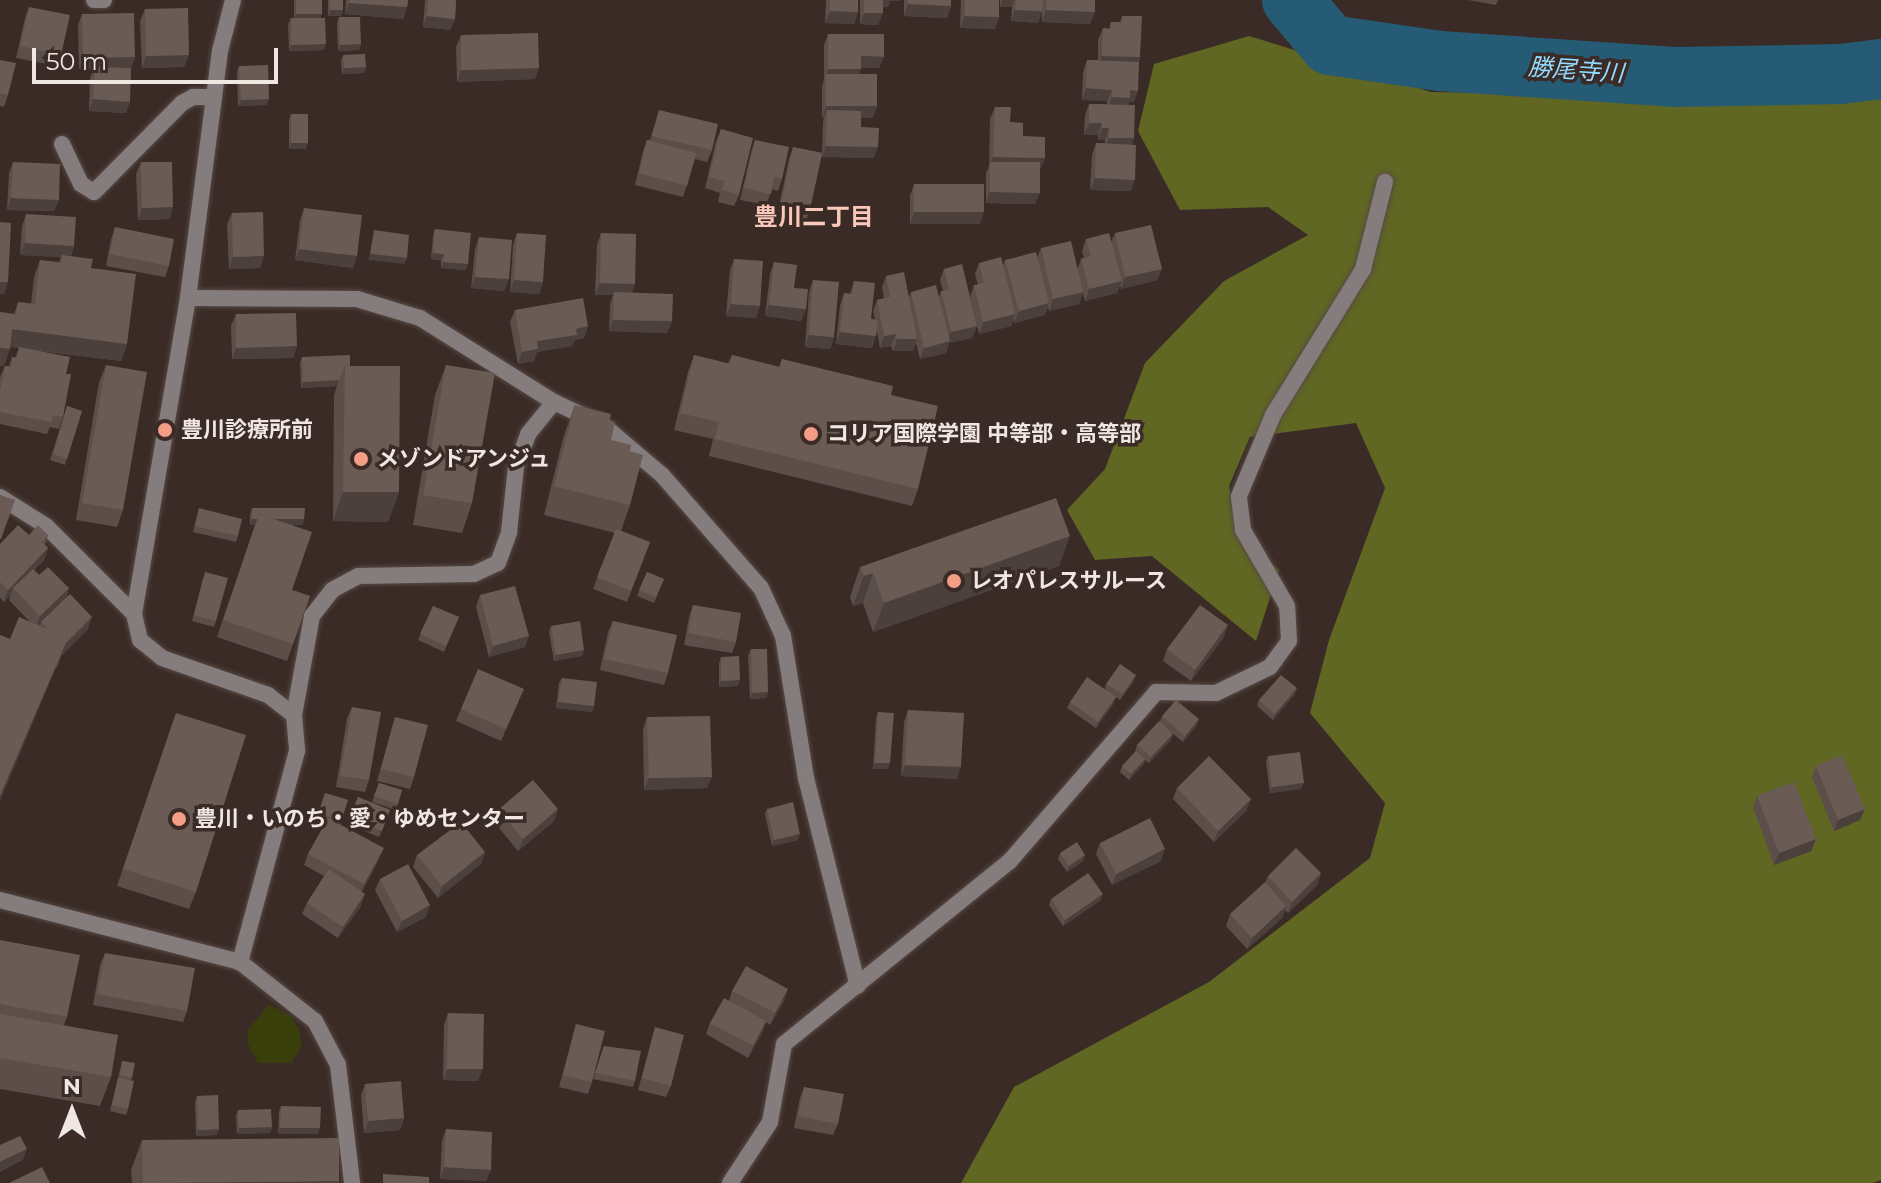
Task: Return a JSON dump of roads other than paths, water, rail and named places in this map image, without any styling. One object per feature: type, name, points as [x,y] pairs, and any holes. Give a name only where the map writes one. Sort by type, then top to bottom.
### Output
[{"type":"street","points":[[94,0],[104,0]]},
{"type":"street","points":[[233,0],[220,51],[188,298],[134,614],[140,640],[162,658],[268,695],[294,715]]},
{"type":"street","points":[[62,144],[81,184],[94,192],[182,103],[193,97],[214,97]]},
{"type":"street","points":[[730,1183],[770,1122],[784,1044],[1009,862],[1156,692],[1216,693],[1270,667],[1289,641],[1287,606],[1243,530],[1239,496],[1273,415],[1363,269],[1385,182]]},
{"type":"street","points":[[188,298],[357,299],[420,318],[554,402],[603,425],[662,475],[761,588],[783,636],[806,778],[858,986]]},
{"type":"street","points":[[240,962],[297,751],[294,715],[312,616],[332,590],[358,576],[474,574],[498,563],[509,532],[516,466],[528,434],[554,402]]},
{"type":"street","points":[[0,497],[46,526],[134,614]]},
{"type":"street","points":[[0,900],[240,962],[315,1021],[338,1065],[352,1183]]},
{"type":"waterway","name":"勝尾寺川","points":[[1292,0],[1330,45],[1440,61],[1673,77],[1841,74],[1881,69]]},
{"type":"place","name":"豊川診療所前","points":[[165,430]]},
{"type":"place","name":"コリア国際学園 中等部・高等部","points":[[811,434]]},
{"type":"place","name":"メゾンドアンジュ","points":[[361,459]]},
{"type":"place","name":"レオパレスサルース","points":[[954,581]]},
{"type":"place","name":"豊川・いのち・愛・ゆめセンター","points":[[179,819]]},
{"type":"district","name":"豊川二丁目","points":[[814,217]]}]
